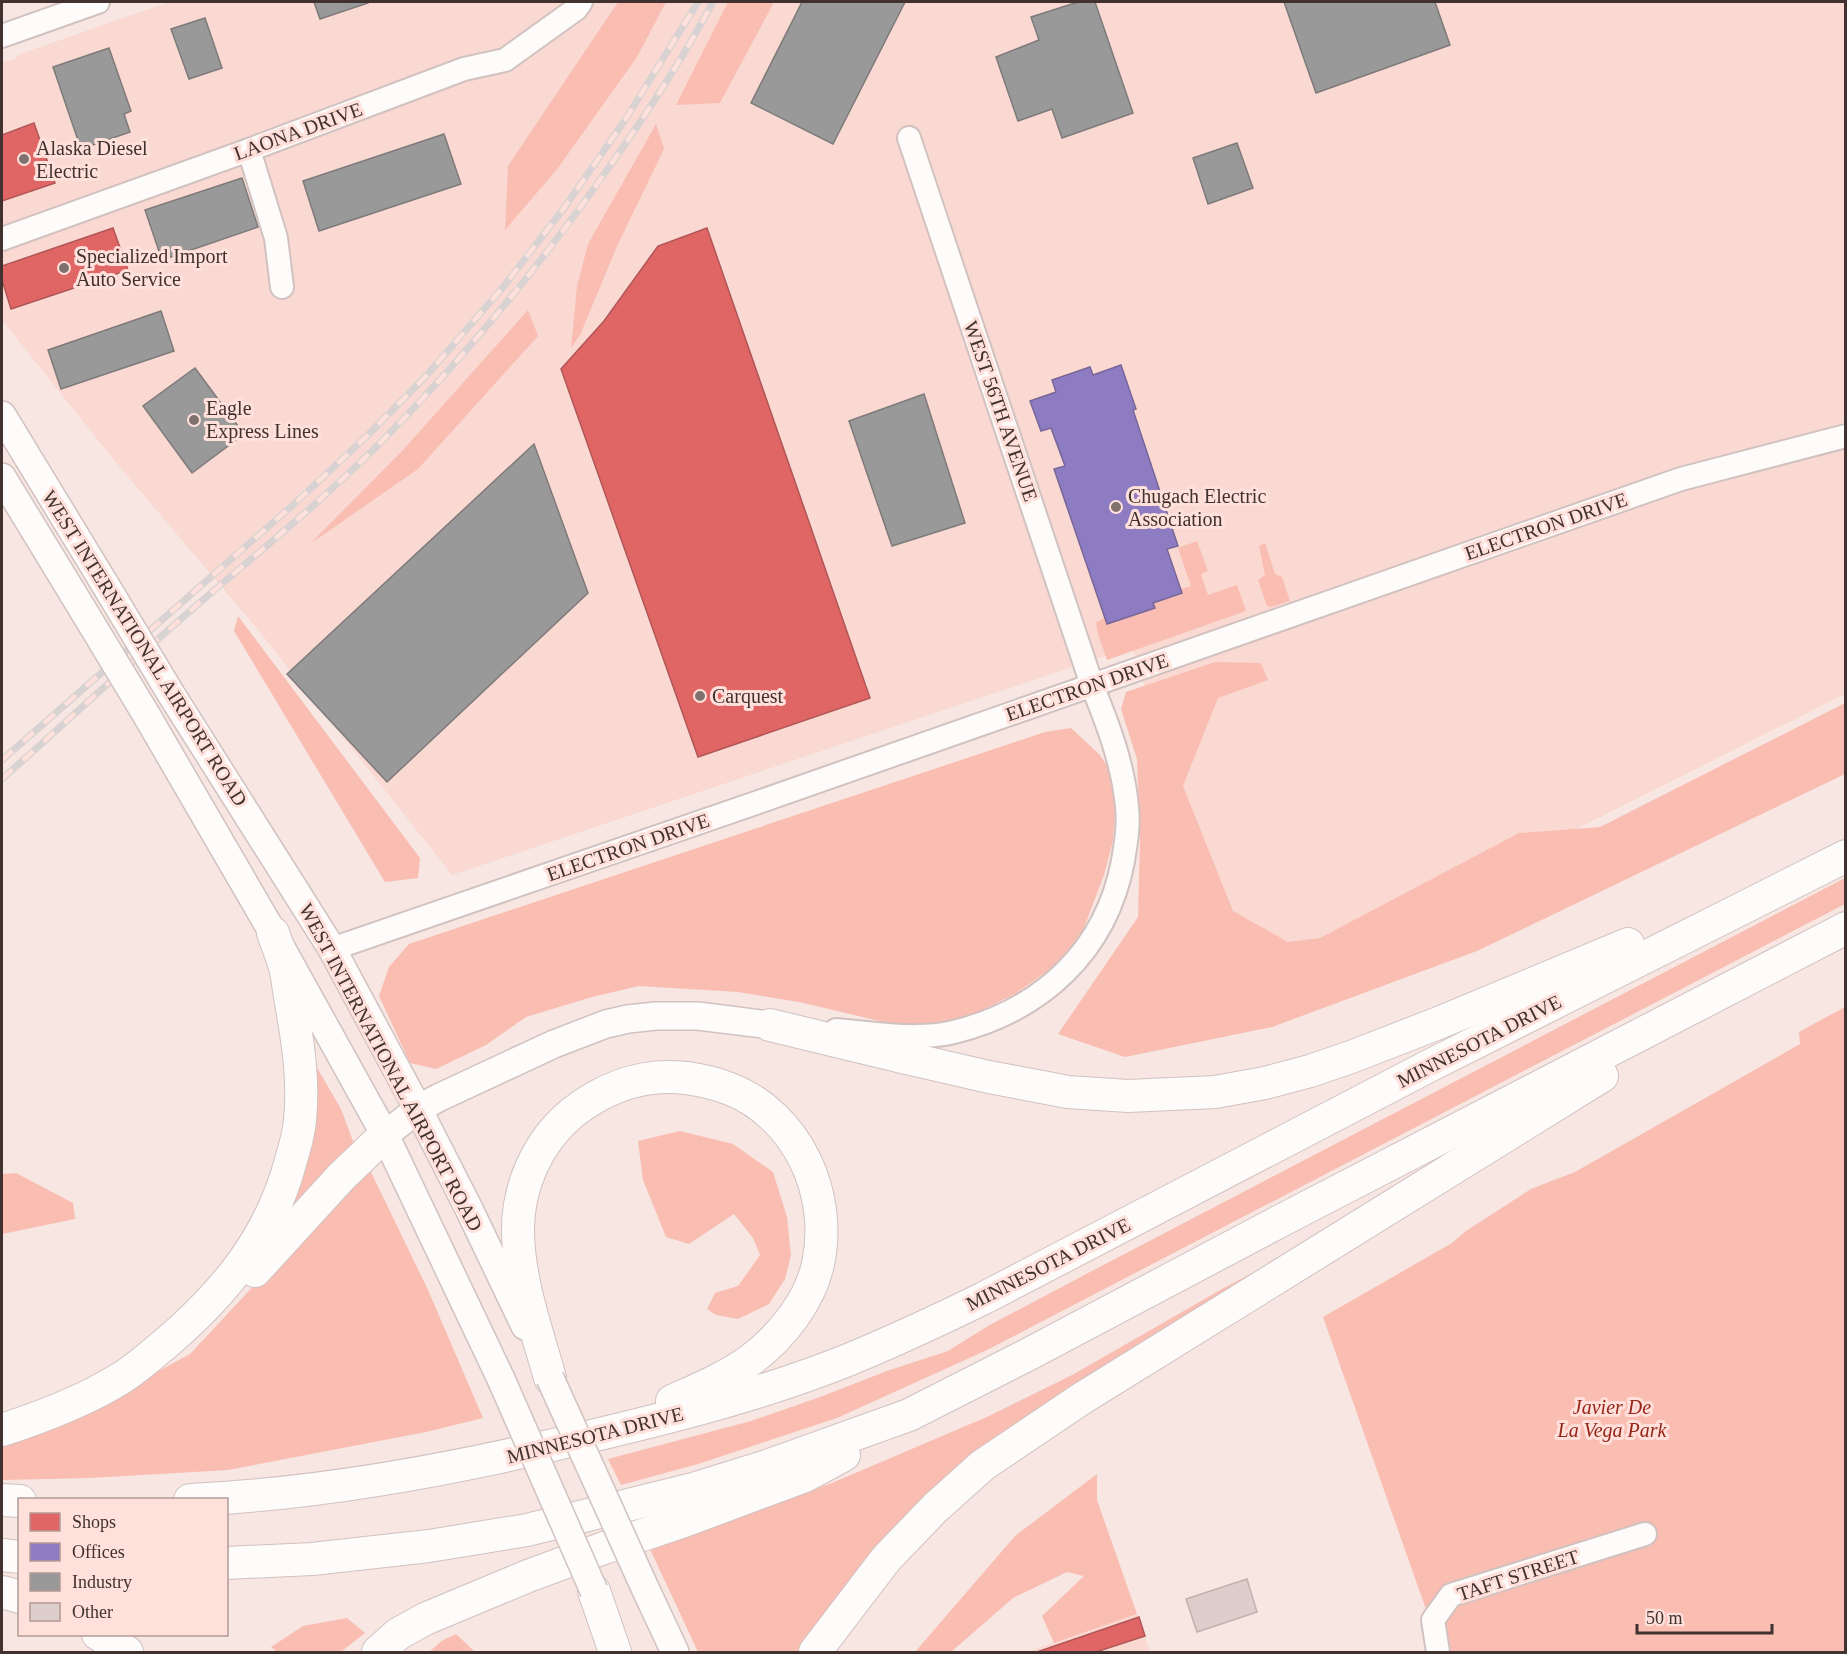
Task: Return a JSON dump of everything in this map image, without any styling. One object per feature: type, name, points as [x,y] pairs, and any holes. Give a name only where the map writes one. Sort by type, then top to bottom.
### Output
[{"type":"highway","points":[[770,1025],[989,1077],[1068,1092],[1128,1096],[1215,1092],[1265,1083],[1351,1057],[1606,954],[1733,899],[1845,856]]},
{"type":"highway","name":"MINNESOTA DRIVE","points":[[213,1498],[382,1480],[506,1456],[714,1405],[847,1360],[984,1298],[1427,1067],[1845,856]]},
{"type":"highway","points":[[228,1563],[312,1559],[429,1546],[527,1530],[693,1490],[764,1467],[909,1414],[1029,1354],[1286,1218],[1845,930]]},
{"type":"highway","points":[[821,1647],[886,1559],[935,1508],[983,1465],[1034,1430],[1570,1096],[1845,930]]},
{"type":"highway","points":[[2,1430],[66,1407],[119,1380],[188,1324],[247,1258],[266,1228],[288,1173],[300,1121],[300,1055],[286,970],[273,933]]},
{"type":"highway","points":[[550,1378],[522,1272],[518,1232],[520,1197],[531,1167],[545,1142],[564,1120],[586,1102],[612,1088],[639,1079],[670,1077],[706,1081],[731,1089],[777,1119],[796,1143],[809,1167],[818,1192],[822,1219],[818,1266],[810,1288],[795,1315],[752,1359],[726,1375],[590,1437]]},
{"type":"highway","points":[[142,1362],[169,1351],[195,1332],[242,1286],[341,1177],[385,1135]]},
{"type":"highway","points":[[378,1653],[398,1634],[412,1625],[528,1576],[805,1476],[862,1446],[909,1414]]},
{"type":"highway","points":[[2,1500],[18,1501]]},
{"type":"highway","points":[[2,1555],[18,1557]]},
{"type":"highway","points":[[594,1591],[615,1653]]},
{"type":"highway","points":[[2,1592],[18,1596]]},
{"type":"highway","points":[[100,1636],[127,1653]]},
{"type":"main road","name":"WEST INTERNATIONAL AIRPORT ROAD","points":[[2,415],[171,694],[332,949],[469,1209],[550,1378],[675,1653]]},
{"type":"main road","name":"WEST INTERNATIONAL AIRPORT ROAD","points":[[2,477],[147,716],[273,933],[385,1135],[501,1379],[594,1591],[624,1653]]},
{"type":"main road","points":[[273,933],[299,948],[332,949]]},
{"type":"main road","points":[[385,1135],[418,1109],[554,1044],[606,1024],[628,1019],[698,1016],[770,1025]]},
{"type":"street","points":[[2,36],[44,10],[98,2]]},
{"type":"street","name":"LAONA DRIVE","points":[[2,239],[464,69],[505,60],[576,9],[581,2]]},
{"type":"street","name":"WEST 56TH AVENUE","points":[[770,1025],[902,1036],[953,1032],[1010,1011],[1038,995],[1060,977],[1081,955],[1114,900],[1127,842],[1127,809],[1122,767],[1114,741],[1092,685],[909,138]]},
{"type":"street","points":[[249,150],[276,238],[282,287]]},
{"type":"street","name":"ELECTRON DRIVE","points":[[332,949],[1681,479],[1845,436]]},
{"type":"street","name":"TAFT STREET","points":[[1438,1653],[1433,1620],[1451,1595],[1645,1534]]},
{"type":"shaded area","points":[[169,2],[1845,2],[1845,694],[1311,962],[1230,929],[1176,785],[1132,647],[452,875],[259,631],[113,459],[2,320],[2,62]]},
{"type":"shaded area","points":[[1137,1614],[1150,1652],[1026,1652]]},
{"type":"green space","points":[[618,2],[666,2],[637,57],[558,168],[505,230],[508,166]]},
{"type":"green space","points":[[728,2],[774,2],[720,103],[676,105]]},
{"type":"green space","points":[[656,124],[664,149],[618,244],[580,335],[571,348],[577,286],[588,244]]},
{"type":"green space","points":[[528,310],[538,336],[418,469],[310,544],[403,450]]},
{"type":"green space","points":[[1197,541],[1208,571],[1201,574],[1208,595],[1237,585],[1246,611],[1107,660],[1096,623],[1105,617],[1108,624],[1154,608],[1153,603],[1182,593],[1181,589],[1191,586],[1178,548]]},
{"type":"green space","points":[[1265,543],[1275,574],[1282,577],[1290,601],[1271,607],[1267,606],[1258,580],[1265,575],[1259,546]]},
{"type":"green space","points":[[238,616],[420,858],[418,878],[385,882],[234,631]]},
{"type":"green space","points":[[1215,662],[1261,663],[1268,680],[1218,698],[1183,786],[1233,911],[1288,942],[1320,938],[1519,833],[1600,827],[1845,703],[1845,774],[1477,951],[1272,1027],[1125,1057],[1058,1034],[1138,917],[1140,839],[1137,759],[1121,709],[1126,692]]},
{"type":"green space","points":[[1071,728],[1099,754],[1107,765],[1116,801],[1113,841],[1104,875],[1082,933],[1055,966],[1015,994],[936,1029],[888,1023],[799,1002],[738,992],[639,986],[592,997],[526,1017],[486,1045],[436,1069],[410,1063],[379,996],[389,967],[409,944],[1045,732]]},
{"type":"green space","points":[[1845,878],[1845,904],[987,1350],[837,1418],[698,1464],[621,1485],[608,1459],[751,1421],[948,1351],[988,1326],[1090,1272]]},
{"type":"green space","name":"Javier De La Vega Park","points":[[1845,1007],[1845,1652],[1441,1652],[1323,1317],[1452,1243],[1466,1231],[1531,1189],[1575,1172],[1800,1044],[1799,1032]]},
{"type":"green space","points":[[316,1066],[341,1109],[354,1144],[280,1225],[310,1068]]},
{"type":"green space","points":[[680,1131],[733,1144],[773,1172],[787,1217],[791,1255],[785,1279],[769,1304],[738,1319],[716,1315],[707,1309],[715,1293],[738,1286],[760,1255],[753,1238],[734,1214],[689,1244],[666,1237],[643,1180],[638,1141]]},
{"type":"green space","points":[[370,1170],[428,1290],[483,1418],[426,1432],[228,1470],[91,1478],[2,1480],[2,1441],[111,1397],[190,1354],[301,1235]]},
{"type":"green space","points":[[16,1173],[73,1203],[75,1219],[2,1234],[2,1174]]},
{"type":"green space","points":[[1361,1216],[1000,1444],[803,1652],[698,1652],[650,1549],[832,1483],[989,1416],[1074,1374],[1222,1289]]},
{"type":"green space","points":[[1097,1474],[1097,1500],[1137,1614],[1054,1643],[1042,1616],[1084,1576],[1067,1572],[1013,1598],[951,1652],[915,1652],[1015,1536]]},
{"type":"green space","points":[[347,1618],[365,1633],[342,1651],[277,1652],[271,1647],[303,1626]]},
{"type":"green space","points":[[456,1634],[475,1652],[429,1652],[443,1640]]},
{"type":"building: Shops","name":"Alaska Diesel Electric","points":[[34,123],[55,183],[2,201],[2,135]]},
{"type":"building: Shops","name":"Specialized Import Auto Service","points":[[113,228],[128,270],[11,309],[2,280],[2,266]]},
{"type":"building: Shops","points":[[707,228],[870,698],[698,757],[561,369],[604,321],[658,246]]},
{"type":"building: Shops","points":[[1139,1617],[1145,1636],[1096,1652],[1037,1652]]},
{"type":"building: Offices","name":"Chugach Electric Association","points":[[1121,365],[1136,409],[1133,410],[1178,546],[1167,549],[1182,593],[1153,603],[1155,608],[1107,624],[1054,469],[1065,466],[1051,428],[1041,431],[1030,401],[1056,392],[1052,380],[1090,367],[1093,375]]},
{"type":"building: Industry","points":[[314,2],[368,2],[368,3],[320,19]]},
{"type":"building: Industry","points":[[802,2],[905,2],[833,144],[751,103]]},
{"type":"building: Industry","points":[[1078,2],[1095,2],[1133,113],[1062,138],[1052,109],[1018,121],[996,57],[1039,40],[1031,17]]},
{"type":"building: Industry","points":[[1284,2],[1435,2],[1450,45],[1316,93]]},
{"type":"building: Industry","points":[[205,18],[222,68],[189,79],[171,29]]},
{"type":"building: Industry","points":[[109,48],[131,111],[124,114],[130,132],[81,149],[53,67]]},
{"type":"building: Industry","points":[[444,134],[461,184],[319,231],[303,181]]},
{"type":"building: Industry","points":[[1237,143],[1253,188],[1208,204],[1193,158]]},
{"type":"building: Industry","points":[[242,178],[258,227],[162,260],[145,210]]},
{"type":"building: Industry","points":[[161,311],[174,351],[61,389],[48,350]]},
{"type":"building: Industry","name":"Eagle Express Lines","points":[[195,368],[244,434],[192,473],[143,406]]},
{"type":"building: Industry","points":[[924,394],[965,523],[892,546],[849,421]]},
{"type":"building: Industry","points":[[534,444],[588,593],[387,782],[287,674]]},
{"type":"building: Other","points":[[1247,1579],[1257,1612],[1197,1632],[1186,1599]]},
{"type":"railway","points":[[2,760],[293,505],[367,436],[427,375],[504,286],[564,208],[625,120],[698,2]]},
{"type":"railway","points":[[2,779],[172,626],[336,485],[412,410],[474,341],[532,271],[587,198],[653,102],[713,2]]},
{"type":"place","name":"Alaska Diesel Electric","points":[[24,159]]},
{"type":"place","name":"Specialized Import Auto Service","points":[[64,268]]},
{"type":"place","name":"Eagle Express Lines","points":[[194,420]]},
{"type":"place","name":"Chugach Electric Association","points":[[1116,507]]},
{"type":"place","name":"Carquest","points":[[700,696]]}]
